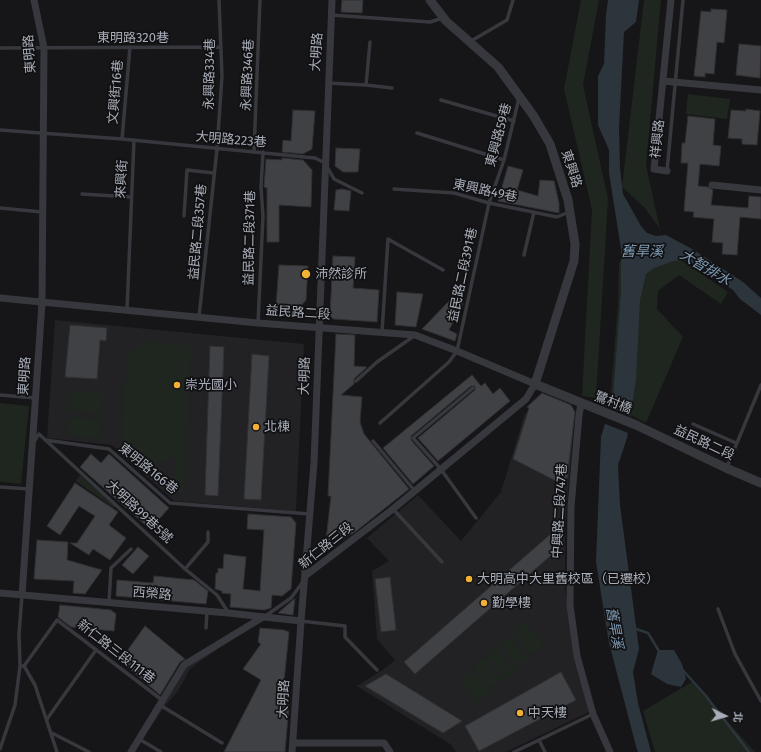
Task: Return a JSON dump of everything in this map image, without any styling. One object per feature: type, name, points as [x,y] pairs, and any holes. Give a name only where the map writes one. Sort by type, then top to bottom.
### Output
[{"type":"street","name":"東明路","points":[[22,595],[29,489],[34,441],[42,303],[44,48],[34,0]]},
{"type":"street","name":"大明路","points":[[292,752],[300,621],[314,464],[327,83],[332,0]]},
{"type":"street","name":"東興路","points":[[430,0],[444,18],[498,67],[543,130],[550,144],[570,212],[575,244],[574,260],[535,384]]},
{"type":"street","name":"祥興路","points":[[667,171],[654,169],[671,0]]},
{"type":"street","points":[[663,81],[761,90]]},
{"type":"street","points":[[712,185],[761,190]]},
{"type":"street","name":"益民路二段","points":[[0,298],[200,318],[415,335],[457,351],[581,404]]},
{"type":"street","name":"新仁路三段","points":[[305,576],[393,509],[440,468],[526,399],[535,384]]},
{"type":"street","name":"鷺村橋","points":[[581,404],[636,425]]},
{"type":"street","name":"中興路二段747巷","points":[[581,404],[571,484],[570,606],[576,656],[592,714],[610,752]]},
{"type":"street","name":"益民路二段","points":[[636,425],[761,483]]},
{"type":"street","name":"西榮路","points":[[0,593],[207,611],[300,621]]},
{"type":"street","name":"新仁路三段","points":[[131,752],[184,665],[264,617]]},
{"type":"street","points":[[293,743],[384,743],[390,752]]},
{"type":"lane","name":"永興路334巷","points":[[217,149],[222,76],[219,0]]},
{"type":"lane","name":"永興路346巷","points":[[254,151],[260,0]]},
{"type":"lane","points":[[470,41],[507,20],[513,0]]},
{"type":"lane","name":"祥興路","points":[[667,171],[683,0]]},
{"type":"lane","points":[[332,15],[430,22],[444,18]]},
{"type":"lane","points":[[366,85],[370,42]]},
{"type":"lane","name":"文興街16巷","points":[[122,139],[130,47]]},
{"type":"lane","name":"東明路320巷","points":[[0,48],[221,47]]},
{"type":"lane","points":[[327,83],[392,88]]},
{"type":"lane","name":"東興路59巷","points":[[489,203],[504,160],[519,95]]},
{"type":"lane","points":[[441,100],[514,121]]},
{"type":"lane","points":[[0,130],[134,140]]},
{"type":"lane","points":[[418,133],[504,160]]},
{"type":"lane","name":"大明路223巷","points":[[134,140],[315,158],[325,163]]},
{"type":"lane","name":"來興街","points":[[127,310],[134,140]]},
{"type":"lane","name":"益民路二段357巷","points":[[200,318],[217,149]]},
{"type":"lane","name":"益民路二段371巷","points":[[258,323],[263,216],[261,187],[263,152]]},
{"type":"lane","points":[[325,163],[334,179],[362,193]]},
{"type":"lane","points":[[184,216],[187,170],[214,173]]},
{"type":"lane","name":"東興路49巷","points":[[394,189],[454,193],[489,203],[557,217],[570,212]]},
{"type":"lane","points":[[82,194],[131,197]]},
{"type":"lane","name":"益民路二段391巷","points":[[457,351],[489,203]]},
{"type":"lane","points":[[0,208],[42,212]]},
{"type":"lane","points":[[524,255],[534,212]]},
{"type":"lane","points":[[382,332],[388,239],[443,270]]},
{"type":"lane","points":[[356,381],[377,362],[415,335]]},
{"type":"lane","points":[[380,423],[449,362],[457,351]]},
{"type":"lane","points":[[726,468],[761,385]]},
{"type":"lane","points":[[473,388],[412,438],[440,468],[476,518]]},
{"type":"lane","points":[[0,395],[36,398]]},
{"type":"lane","points":[[694,424],[736,443]]},
{"type":"lane","points":[[34,441],[39,434],[45,440]]},
{"type":"lane","name":"東明路166巷","points":[[45,440],[109,449],[170,503],[310,514]]},
{"type":"lane","name":"大明路99巷5號","points":[[45,440],[185,569],[217,595],[228,613]]},
{"type":"lane","points":[[373,441],[414,490]]},
{"type":"lane","points":[[0,487],[29,489]]},
{"type":"lane","points":[[393,509],[442,562]]},
{"type":"lane","points":[[185,569],[208,542],[208,532]]},
{"type":"lane","points":[[109,602],[111,568],[131,549]]},
{"type":"lane","name":"新仁路三段","points":[[264,617],[291,598],[305,576]]},
{"type":"lane","name":"東明路","points":[[0,750],[15,705],[22,666],[19,634],[22,595]]},
{"type":"lane","points":[[718,609],[735,654],[761,701]]},
{"type":"lane","points":[[206,628],[207,611]]},
{"type":"lane","name":"新仁路三段111巷","points":[[22,666],[57,620],[77,634],[161,702],[222,743]]},
{"type":"lane","points":[[300,621],[345,626],[345,637],[377,670]]},
{"type":"lane","points":[[47,719],[96,650]]},
{"type":"lane","points":[[22,666],[35,685],[57,752]]},
{"type":"lane","points":[[514,752],[592,714]]},
{"type":"lane","points":[[52,733],[89,752]]},
{"type":"lane","points":[[139,739],[161,752]]},
{"type":"lane","points":[[539,740],[545,752]]},
{"type":"shaded area","points":[[581,0],[599,0],[583,85],[608,199],[596,398],[582,396],[592,210],[564,89]]},
{"type":"shaded area","points":[[644,0],[661,0],[646,166],[660,229],[645,208],[622,187]]},
{"type":"shaded area","points":[[688,94],[730,99],[727,119],[686,114]]},
{"type":"shaded area","points":[[646,246],[678,258],[728,292],[721,304],[679,275],[658,291],[657,309],[683,337],[646,423],[610,403],[618,304],[619,262]]},
{"type":"shaded area","name":"崇光國小","points":[[55,320],[304,344],[296,511],[174,501],[112,445],[47,438]]},
{"type":"shaded area","points":[[149,341],[171,344],[180,349],[181,343],[191,344],[184,492],[175,492],[175,457],[160,463],[139,459],[123,441],[122,433],[126,361],[130,351]]},
{"type":"shaded area","points":[[71,391],[103,394],[101,414],[69,410]]},
{"type":"shaded area","points":[[0,403],[29,406],[21,484],[0,482]]},
{"type":"shaded area","name":"大明高中大里舊校區（已遷校）","points":[[525,413],[573,434],[565,527],[565,587],[567,605],[589,712],[506,752],[456,752],[450,744],[357,686],[384,669],[395,660],[377,639],[372,571],[389,561],[367,538],[418,495],[461,541],[501,492]]},
{"type":"shaded area","points":[[69,417],[101,420],[99,439],[67,435]]},
{"type":"shaded area","points":[[80,475],[115,506],[114,508],[76,481]]},
{"type":"shaded area","points":[[524,622],[544,644],[531,655],[512,634]]},
{"type":"shaded area","points":[[510,636],[528,658],[518,667],[500,645]]},
{"type":"shaded area","points":[[233,638],[190,669],[178,691],[165,706],[134,752],[127,752],[189,661]]},
{"type":"shaded area","points":[[497,647],[516,669],[506,678],[487,656]]},
{"type":"shaded area","points":[[484,658],[503,679],[492,688],[474,667]]},
{"type":"shaded area","points":[[471,669],[491,690],[478,702],[459,681]]},
{"type":"shaded area","points":[[692,682],[755,752],[655,752],[643,711]]},
{"type":"water","name":"舊旱溪","points":[[608,0],[639,0],[636,22],[624,32],[619,128],[620,168],[623,194],[641,226],[647,233],[656,236],[666,235],[694,250],[743,282],[761,298],[761,315],[740,299],[733,290],[688,261],[673,261],[654,268],[646,274],[640,300],[636,380],[627,438],[618,465],[620,505],[639,649],[633,672],[638,703],[651,752],[638,752],[636,746],[609,643],[596,562],[601,437],[613,397],[621,292],[621,249],[609,173],[609,150],[598,125],[598,76],[604,64]]},
{"type":"water","points":[[658,650],[674,650],[682,664],[686,679],[681,687],[667,684],[651,674]]},
{"type":"pier","points":[[608,406],[630,416],[628,433],[603,423]]},
{"type":"building","points":[[342,0],[363,0],[362,13],[341,12]]},
{"type":"building","points":[[711,9],[727,10],[724,43],[717,42],[714,74],[705,73],[705,77],[694,76],[701,11],[711,12]]},
{"type":"building","points":[[739,44],[761,46],[760,78],[736,75]]},
{"type":"building","points":[[746,109],[760,111],[757,145],[742,144],[742,139],[728,138],[731,110],[746,111]]},
{"type":"building","points":[[293,110],[315,111],[312,149],[303,154],[282,152],[283,140],[291,141]]},
{"type":"building","points":[[688,116],[715,119],[713,145],[721,146],[719,166],[700,164],[698,186],[708,187],[713,190],[711,205],[748,208],[749,196],[761,197],[761,219],[740,217],[737,255],[722,254],[723,243],[712,242],[714,219],[693,217],[694,212],[684,211],[688,163],[681,163],[682,143],[685,143]]},
{"type":"building","points":[[336,148],[360,149],[358,172],[343,172],[335,166]]},
{"type":"building","points":[[282,158],[303,160],[312,170],[311,207],[279,205],[279,242],[267,242],[267,188],[264,187],[266,159],[282,160]]},
{"type":"building","points":[[508,166],[523,170],[517,190],[538,196],[540,180],[554,181],[559,203],[559,213],[498,201]]},
{"type":"building","points":[[342,189],[351,191],[349,211],[334,210],[336,190]]},
{"type":"building","points":[[333,256],[355,257],[353,288],[379,290],[377,322],[333,319],[330,315]]},
{"type":"building","points":[[279,265],[308,266],[306,300],[300,307],[276,306]]},
{"type":"building","points":[[397,292],[423,294],[416,327],[395,325]]},
{"type":"building","points":[[452,298],[463,303],[449,330],[457,334],[455,341],[422,329]]},
{"type":"building","points":[[70,325],[107,328],[106,341],[100,340],[97,379],[65,377]]},
{"type":"building","points":[[336,334],[355,335],[354,366],[367,367],[354,379],[354,384],[341,395],[362,397],[360,422],[364,434],[409,489],[355,532],[325,549],[331,496],[328,496]]},
{"type":"building","points":[[210,346],[224,347],[218,496],[205,495]]},
{"type":"building","name":"北棟","points":[[252,354],[269,356],[261,500],[244,499]]},
{"type":"building","points":[[472,375],[481,386],[485,383],[493,394],[500,388],[510,401],[438,461],[418,438],[475,390],[475,386],[471,386],[411,436],[411,440],[434,466],[413,484],[383,448]]},
{"type":"building","points":[[542,393],[571,405],[575,412],[567,478],[556,481],[513,459],[529,408],[527,407]]},
{"type":"building","points":[[91,454],[101,463],[109,454],[169,508],[150,529],[80,467]]},
{"type":"building","points":[[75,483],[118,512],[109,525],[126,538],[110,560],[93,549],[89,555],[70,543],[77,543],[95,516],[79,506],[60,535],[47,526]]},
{"type":"building","points":[[248,514],[291,517],[296,523],[291,589],[282,596],[272,595],[271,608],[264,610],[230,607],[231,594],[222,593],[222,591],[215,589],[216,573],[218,573],[218,568],[223,569],[224,554],[246,557],[243,589],[260,591],[264,530],[247,529]]},
{"type":"building","name":"勤學樓","points":[[553,532],[564,544],[415,674],[404,662]]},
{"type":"building","points":[[37,540],[68,542],[67,560],[102,570],[85,594],[73,593],[74,581],[34,579]]},
{"type":"building","points":[[138,547],[149,556],[133,574],[122,565]]},
{"type":"building","points":[[154,576],[194,580],[208,591],[206,604],[116,596],[117,580],[153,583]]},
{"type":"building","points":[[390,577],[396,630],[381,632],[375,579]]},
{"type":"building","points":[[295,599],[293,615],[278,613],[293,600]]},
{"type":"building","points":[[60,605],[111,610],[116,614],[114,631],[71,627],[58,617]]},
{"type":"building","points":[[145,626],[185,659],[180,662],[160,695],[124,664],[131,656],[127,651]]},
{"type":"building","points":[[260,628],[284,630],[289,632],[282,701],[289,705],[285,752],[224,752],[261,680],[243,669],[261,644],[258,642]]},
{"type":"building","name":"中天樓","points":[[561,672],[576,700],[479,751],[465,726]]},
{"type":"building","points":[[386,674],[462,721],[443,733],[365,686]]},
{"type":"waterway","points":[[633,628],[648,633],[659,651]]},
{"type":"waterway","points":[[680,667],[706,696],[749,752]]},
{"type":"place","name":"沛然診所","points":[[306,274]]},
{"type":"place","name":"崇光國小","points":[[177,385]]},
{"type":"place","name":"北棟","points":[[256,427]]},
{"type":"place","name":"大明高中大里舊校區（已遷校）","points":[[469,579]]},
{"type":"place","name":"勤學樓","points":[[484,603]]},
{"type":"place","name":"中天樓","points":[[520,713]]},
{"type":"water label","name":"大智排水","points":[[705,268]]}]
